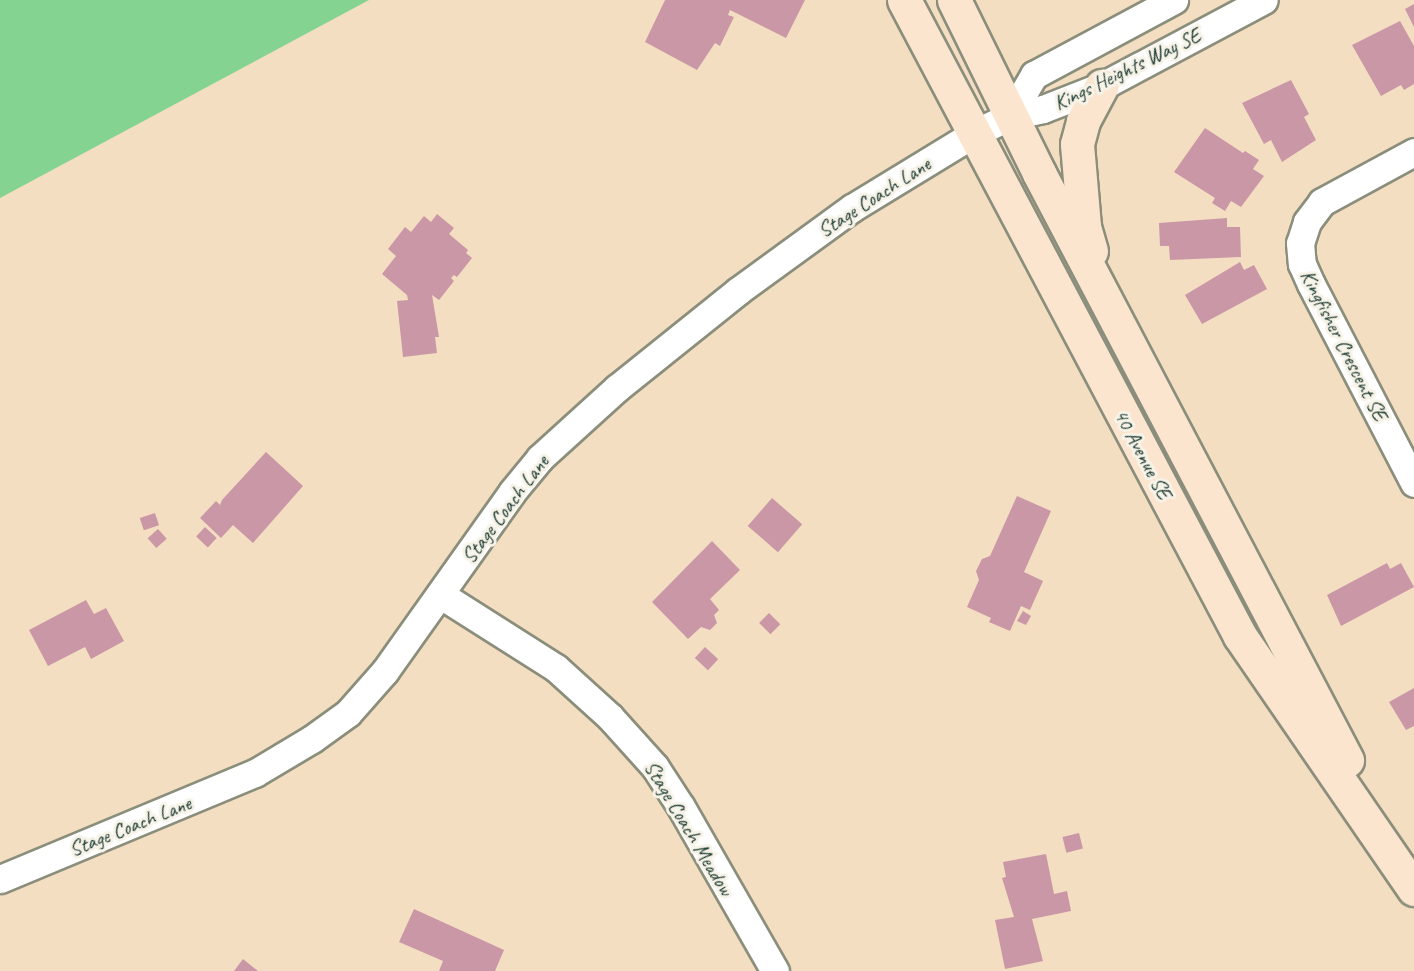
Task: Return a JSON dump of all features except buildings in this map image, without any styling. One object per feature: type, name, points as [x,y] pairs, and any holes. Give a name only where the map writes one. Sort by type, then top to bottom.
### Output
[{"type":"street","name":"40 Avenue SE","points":[[904,0],[1239,636],[1414,889]]},
{"type":"street","name":"40 Avenue SE","points":[[954,0],[1010,116],[1103,296],[1414,889]]},
{"type":"street","name":"Kings Heights Way SE","points":[[1010,116],[1034,75],[1174,0]]},
{"type":"street","name":"Kings Heights Way SE","points":[[1010,116],[1043,109],[1102,86],[1264,0]]},
{"type":"street","points":[[1102,86],[1083,121],[1077,144],[1084,226],[1103,296]]},
{"type":"street","name":"Stage Coach Lane","points":[[0,879],[244,777],[312,739],[348,713],[385,671],[512,492],[540,458],[617,388],[738,291],[852,208],[973,134],[1010,116]]},
{"type":"street","name":"Kingfisher Crescent SE","points":[[1414,152],[1322,201],[1307,222],[1300,243],[1302,264],[1311,284],[1414,483]]},
{"type":"street","name":"Stage Coach Meadow","points":[[441,595],[555,668],[610,717],[655,767],[681,807],[775,971]]},
{"type":"green space","points":[[0,0],[369,0],[0,198]]}]
